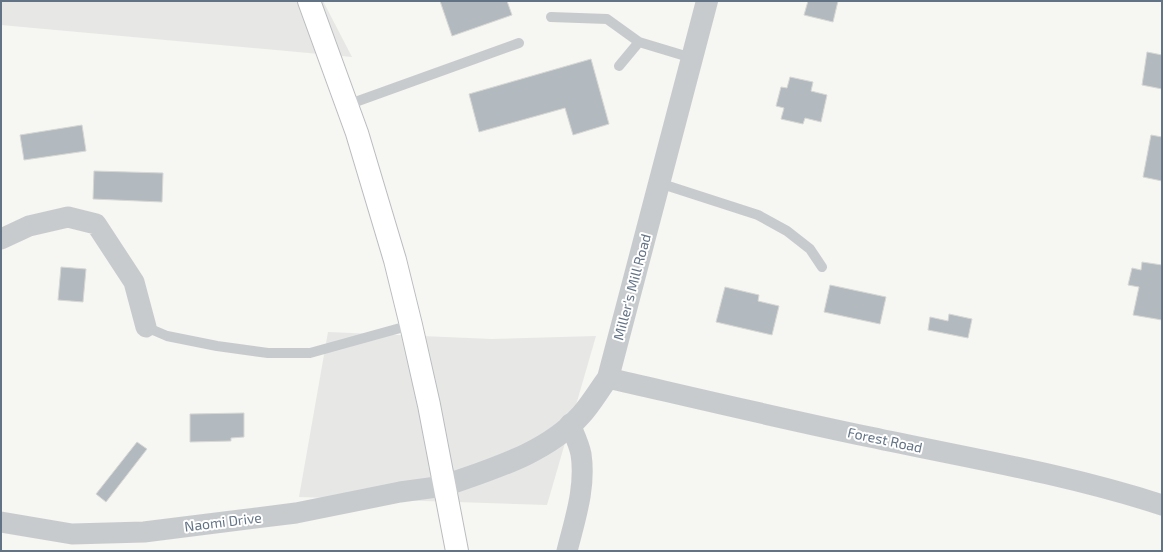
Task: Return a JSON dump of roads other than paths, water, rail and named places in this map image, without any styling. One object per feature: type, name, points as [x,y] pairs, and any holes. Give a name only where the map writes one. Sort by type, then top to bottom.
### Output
[{"type":"highway","points":[[309,1],[347,105],[383,218],[411,324],[429,405],[457,551]]},
{"type":"street","name":"Miller's Mill Road","points":[[444,486],[507,463],[553,440],[580,416],[608,378],[707,1]]},
{"type":"street","points":[[1,238],[29,226],[68,217],[96,224],[134,282],[146,327]]},
{"type":"street","name":"Forest Road","points":[[608,378],[869,437],[1025,469],[1138,497],[1162,505]]},
{"type":"street","points":[[567,551],[580,496],[583,474],[580,452],[570,424]]},
{"type":"street","name":"Naomi Drive","points":[[1,522],[72,534],[144,532],[296,513],[400,492],[444,486]]},
{"type":"lane","points":[[551,17],[607,19],[639,42],[692,58]]},
{"type":"lane","points":[[619,66],[639,42]]},
{"type":"lane","points":[[347,105],[519,43]]},
{"type":"lane","points":[[659,183],[758,215],[787,231],[810,249],[822,268]]},
{"type":"lane","points":[[146,327],[167,336],[217,346],[268,353],[310,353],[411,324]]}]
